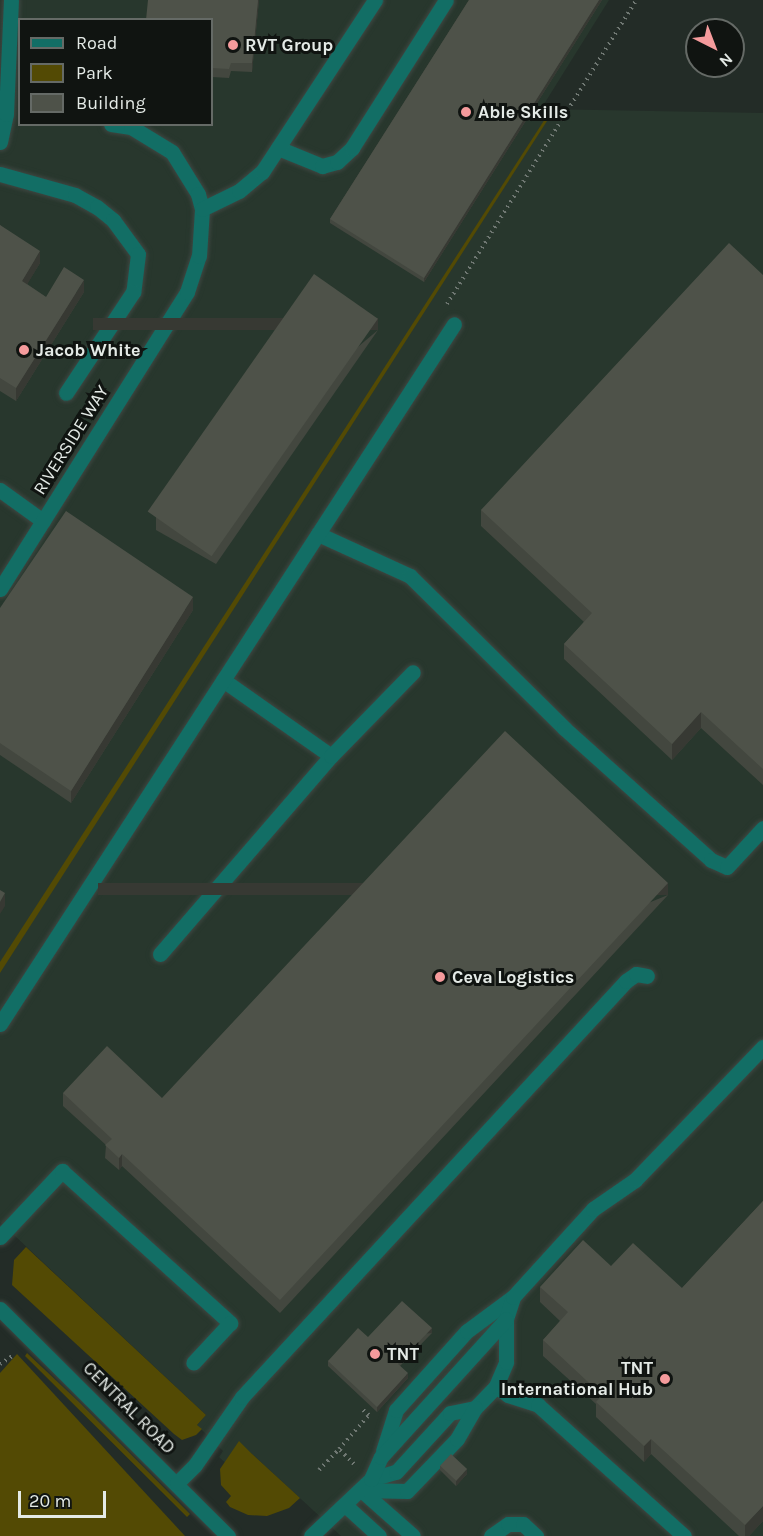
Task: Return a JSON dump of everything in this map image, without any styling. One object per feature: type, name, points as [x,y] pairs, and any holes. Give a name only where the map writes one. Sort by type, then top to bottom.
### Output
[{"type":"street","points":[[0,142],[8,114],[11,0]]},
{"type":"street","points":[[202,209],[239,191],[262,172],[375,0]]},
{"type":"street","points":[[278,148],[322,166],[337,162],[352,148],[446,0]]},
{"type":"street","name":"RIVERSIDE WAY","points":[[0,589],[187,292],[199,255],[202,209],[198,194],[172,152],[131,127],[124,126]]},
{"type":"street","points":[[0,174],[75,195],[97,207],[113,220],[138,254],[133,292],[66,393]]},
{"type":"street","points":[[0,1024],[454,324]]},
{"type":"street","points":[[0,490],[43,521]]},
{"type":"street","points":[[318,534],[410,576],[564,728],[711,860],[728,867],[763,828]]},
{"type":"street","points":[[160,954],[331,756],[413,672]]},
{"type":"street","points":[[224,680],[331,756]]},
{"type":"street","points":[[177,1483],[195,1465],[242,1397],[610,999],[636,974],[647,976]]},
{"type":"street","points":[[317,1534],[366,1485],[381,1457],[396,1410],[467,1331],[513,1297],[593,1209],[634,1180],[763,1047]]},
{"type":"street","points":[[0,1237],[62,1171],[230,1323],[193,1363]]},
{"type":"street","points":[[366,1485],[407,1491],[457,1439],[475,1408],[496,1386],[506,1362],[506,1319],[513,1297]]},
{"type":"street","name":"CENTRAL ROAD","points":[[0,1309],[228,1536]]},
{"type":"street","points":[[381,1457],[506,1319]]},
{"type":"street","points":[[496,1386],[508,1395],[538,1405],[684,1536]]},
{"type":"street","points":[[366,1485],[396,1472],[450,1413],[475,1408]]},
{"type":"street","points":[[366,1485],[413,1536]]},
{"type":"street","points":[[345,1505],[379,1536]]},
{"type":"street","points":[[491,1536],[508,1524],[523,1524],[536,1536]]},
{"type":"path","points":[[454,324],[446,302],[636,0]]},
{"type":"path","points":[[0,1364],[15,1355]]},
{"type":"path","points":[[319,1470],[339,1449]]},
{"type":"shaded area","points":[[0,0],[609,0],[541,109],[763,113],[763,1536],[341,1536],[251,1453],[234,1471],[219,1457],[223,1451],[197,1425],[206,1415],[0,1222]]},
{"type":"green space","points":[[545,119],[547,121],[0,973],[0,962]]},
{"type":"green space","points":[[26,1247],[206,1415],[197,1425],[202,1429],[196,1435],[182,1440],[174,1434],[12,1285],[14,1260]]},
{"type":"green space","points":[[27,1353],[190,1514],[187,1517],[25,1356]]},
{"type":"green space","points":[[17,1354],[185,1536],[0,1536],[0,1373]]},
{"type":"green space","points":[[239,1441],[300,1498],[289,1508],[267,1516],[248,1515],[230,1507],[226,1502],[231,1496],[221,1485],[220,1469]]},
{"type":"building","name":"RVT Group","points":[[148,0],[258,0],[252,63],[231,63],[229,69],[213,68],[213,18],[146,18]]},
{"type":"building","name":"Able Skills","points":[[469,0],[599,0],[424,278],[330,219]]},
{"type":"building","name":"Jacob White","points":[[0,225],[40,251],[22,281],[46,297],[64,267],[84,280],[16,388],[0,378]]},
{"type":"building","points":[[729,243],[763,275],[763,769],[701,712],[672,744],[564,644],[592,613],[481,510]]},
{"type":"building","points":[[314,274],[378,319],[212,556],[148,512]]},
{"type":"building","points":[[66,511],[193,597],[71,791],[0,743],[0,608]]},
{"type":"building","name":"Ceva Logistics","points":[[505,731],[668,883],[280,1300],[122,1154],[119,1158],[105,1145],[112,1139],[63,1093],[107,1046],[162,1098]]},
{"type":"building","points":[[0,890],[5,893],[0,902]]},
{"type":"building","name":"TNT International Hub","points":[[763,1201],[763,1506],[745,1525],[651,1439],[644,1446],[596,1402],[602,1395],[543,1340],[568,1312],[540,1287],[583,1240],[611,1266],[633,1243],[682,1288]]},
{"type":"building","name":"TNT","points":[[402,1301],[432,1328],[398,1364],[408,1373],[377,1407],[328,1361],[358,1328],[368,1337]]},
{"type":"building","points":[[451,1454],[467,1469],[456,1481],[440,1466]]},
{"type":"place","name":"RVT Group","points":[[233,45]]},
{"type":"place","name":"Able Skills","points":[[466,112]]},
{"type":"place","name":"Jacob White","points":[[24,350]]},
{"type":"place","name":"Ceva Logistics","points":[[440,977]]},
{"type":"place","name":"TNT","points":[[375,1354]]},
{"type":"place","name":"TNT International Hub","points":[[665,1379]]}]
